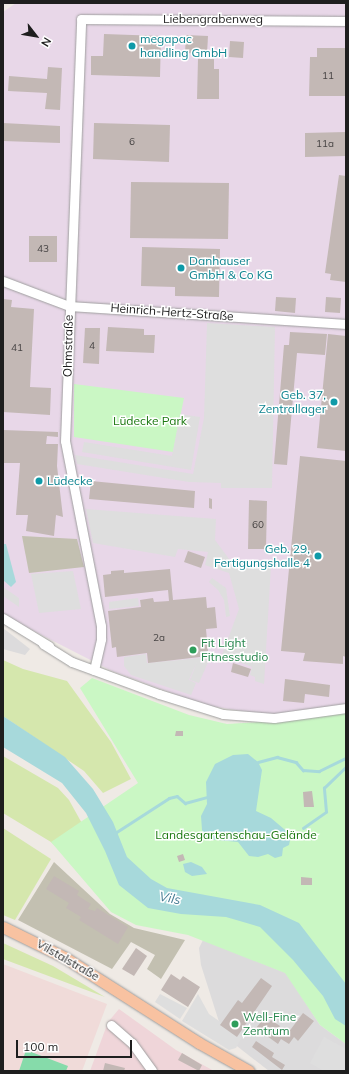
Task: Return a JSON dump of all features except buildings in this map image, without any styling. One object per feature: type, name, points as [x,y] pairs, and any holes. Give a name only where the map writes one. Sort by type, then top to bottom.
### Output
[{"type":"main road","name":"Vilstalstraße","points":[[3,927],[43,944],[199,1043],[249,1071]]},
{"type":"street","name":"Liebengrabenweg","points":[[81,19],[346,21]]},
{"type":"street","name":"Ohmstraße","points":[[81,19],[65,441],[101,626],[101,639],[94,670]]},
{"type":"street","name":"Heinrich-Hertz-Straße","points":[[3,281],[69,306],[346,324]]},
{"type":"street","points":[[3,618],[44,644],[56,654],[83,666],[199,707],[242,717],[274,718],[346,708]]},
{"type":"street","points":[[111,1025],[132,1043],[152,1071]]},
{"type":"shaded area","points":[[16,3],[346,3],[346,705],[273,716],[204,705],[112,671],[20,624],[3,613],[3,12]]},
{"type":"shaded area","points":[[207,323],[275,327],[272,488],[221,488],[221,483],[189,482],[77,464],[75,455],[193,474],[204,418]]},
{"type":"shaded area","name":"Lüdecke","points":[[180,414],[200,417],[191,470],[82,452],[84,442],[172,456]]},
{"type":"shaded area","points":[[86,509],[216,519],[215,540],[232,563],[271,566],[264,684],[255,681],[255,677],[250,675],[252,667],[222,655],[239,609],[229,573],[205,565],[208,552],[178,549],[175,557],[93,543]]},
{"type":"shaded area","points":[[22,536],[77,539],[84,567],[29,573]]},
{"type":"shaded area","points":[[73,571],[81,609],[39,613],[31,574]]},
{"type":"shaded area","points":[[212,578],[226,588],[230,616],[226,617],[224,600],[218,590],[209,582]]},
{"type":"shaded area","points":[[3,587],[19,598],[19,607],[3,596]]},
{"type":"shaded area","points":[[138,598],[139,606],[109,609],[109,602]]},
{"type":"shaded area","points":[[3,628],[30,649],[25,655],[3,649]]},
{"type":"shaded area","points":[[202,653],[212,653],[199,683],[190,680],[197,662],[189,680],[196,683],[191,695],[131,675],[124,666],[124,657],[146,654],[147,663],[200,658]]},
{"type":"shaded area","points":[[54,862],[110,914],[134,928],[185,940],[161,979],[147,969],[155,955],[131,942],[112,969],[18,920]]},
{"type":"shaded area","points":[[203,940],[286,973],[320,1025],[346,1044],[346,1071],[269,1071],[233,1043],[220,1025],[201,965],[199,948]]},
{"type":"shaded area","points":[[3,964],[107,1004],[82,1071],[3,1071]]},
{"type":"shaded area","points":[[160,994],[187,1008],[180,1019],[155,1002]]},
{"type":"shaded area","points":[[198,994],[209,1014],[242,1037],[236,1048],[229,1050],[182,1021]]},
{"type":"shaded area","points":[[119,1009],[176,1050],[214,1071],[90,1071],[108,1022]]},
{"type":"shaded area","points":[[324,1037],[346,1049],[346,1071],[324,1071],[310,1063]]},
{"type":"green space","name":"Lüdecke Park","points":[[74,384],[184,398],[173,452],[74,437]]},
{"type":"green space","points":[[3,660],[23,669],[67,681],[111,742],[131,779],[103,793],[84,771],[3,716]]},
{"type":"green space","name":"Landesgartenschau-Gelände","points":[[92,678],[189,715],[227,724],[274,721],[346,711],[346,1044],[320,1025],[285,973],[188,935],[136,925],[111,912],[51,842],[138,783],[80,688]]},
{"type":"green space","points":[[3,756],[58,788],[69,800],[89,836],[67,857],[51,842],[3,813]]},
{"type":"green space","points":[[3,828],[51,859],[15,920],[3,915]]},
{"type":"green space","points":[[3,943],[53,966],[105,997],[3,959]]},
{"type":"green space","points":[[26,1050],[68,1066],[66,1071],[19,1071]]},
{"type":"water","points":[[3,544],[6,544],[16,582],[11,587],[3,580]]},
{"type":"water","name":"Vils","points":[[3,716],[65,757],[93,789],[113,822],[127,857],[151,879],[167,888],[260,905],[299,923],[346,984],[346,1026],[335,1019],[323,996],[293,960],[260,927],[226,917],[181,914],[148,908],[119,885],[105,851],[86,813],[62,783],[3,747]]},
{"type":"water","points":[[248,754],[258,762],[262,770],[256,811],[271,818],[291,835],[289,845],[283,848],[282,856],[275,858],[268,854],[258,857],[249,856],[238,842],[208,839],[202,830],[201,816],[207,804],[206,782],[215,764],[233,755]]},
{"type":"water","points":[[191,862],[202,867],[207,874],[192,876],[185,872],[183,864]]},
{"type":"waterway","points":[[258,762],[277,757],[296,762],[303,770],[319,771],[346,758]]},
{"type":"waterway","points":[[303,828],[326,812],[324,788],[346,767]]},
{"type":"waterway","points":[[115,833],[169,798],[177,796],[185,803],[207,797]]},
{"type":"place","name":"megapac handling GmbH","points":[[132,46]]},
{"type":"place","name":"Danhauser GmbH & Co KG","points":[[181,268]]},
{"type":"place","name":"Geb. 37, Zentrallager","points":[[334,402]]},
{"type":"place","name":"Lüdecke","points":[[39,481]]},
{"type":"place","name":"Geb. 29, Fertigungshalle 4","points":[[318,556]]},
{"type":"place","name":"Fit Light Fitnesstudio","points":[[193,650]]},
{"type":"place","name":"Well-Fine Zentrum","points":[[235,1024]]}]
